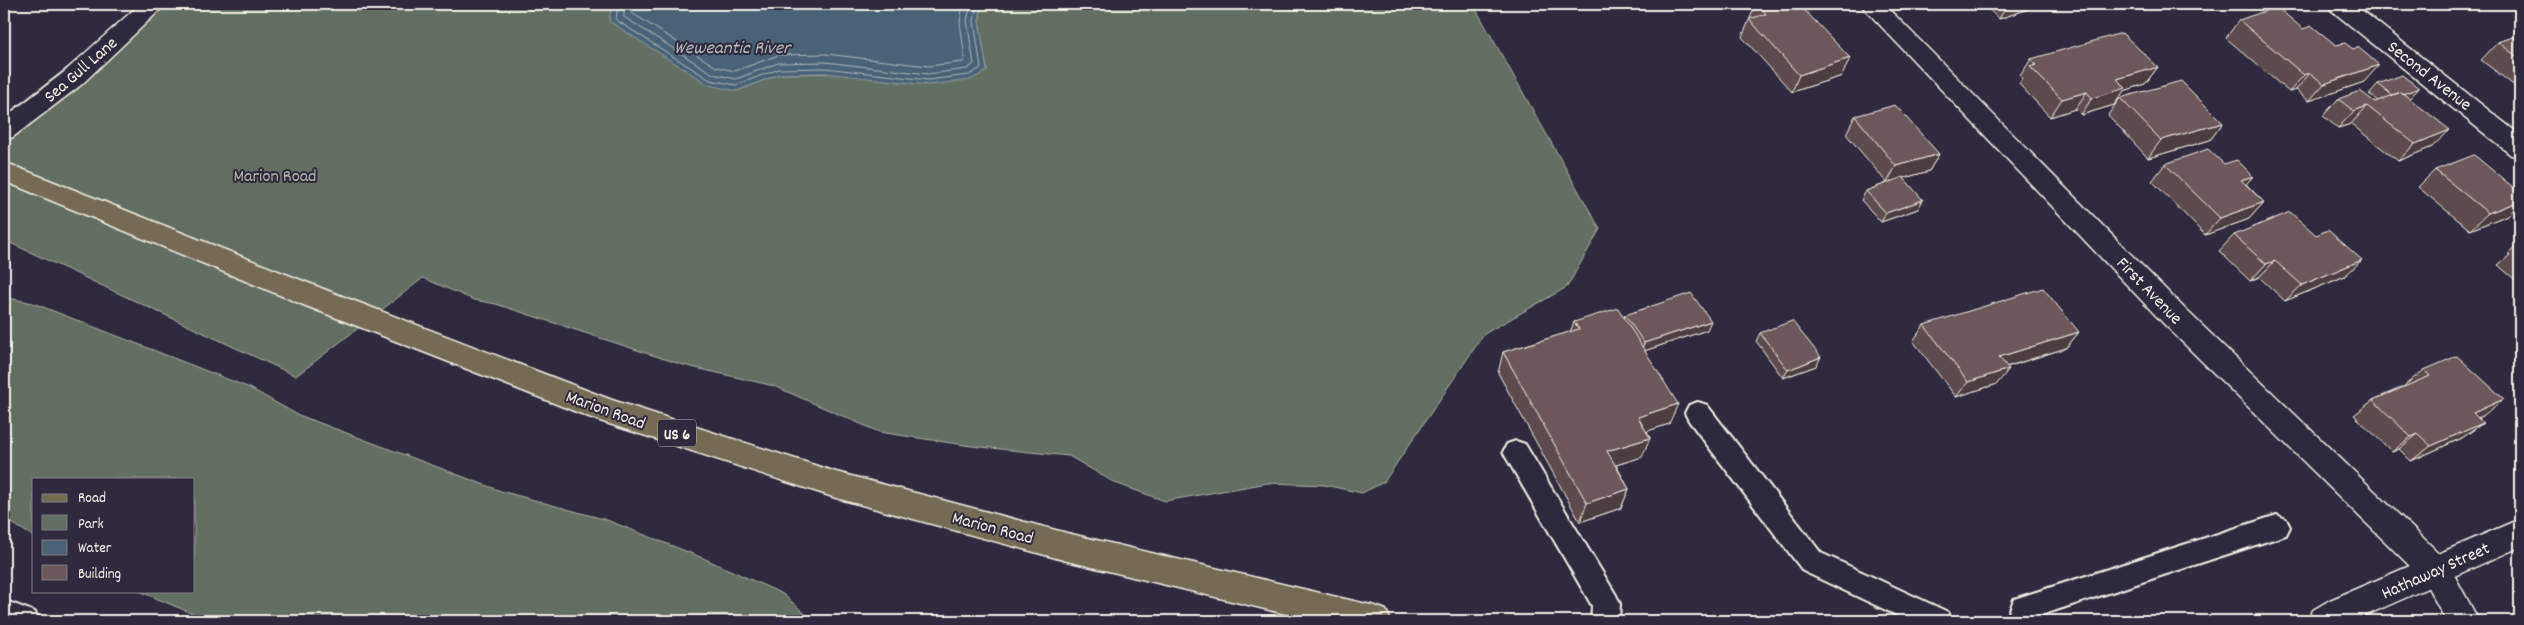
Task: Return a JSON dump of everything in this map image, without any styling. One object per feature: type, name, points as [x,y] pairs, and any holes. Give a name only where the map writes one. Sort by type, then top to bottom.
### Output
[{"type":"main road","name":"Marion Road","points":[[4,171],[316,298],[608,411],[836,485],[1337,617],[1375,621]]},
{"type":"street","name":"Sea Gull Lane","points":[[4,131],[72,79],[154,4]]},
{"type":"street","name":"First Avenue","points":[[1871,4],[2174,316],[2434,570],[2463,621]]},
{"type":"street","name":"Second Avenue","points":[[2339,4],[2520,148]]},
{"type":"street","name":"Hathaway Street","points":[[2324,621],[2341,611],[2520,533]]},
{"type":"lane","points":[[1698,412],[1812,562],[1938,621]]},
{"type":"lane","points":[[1516,452],[1606,604],[1605,621]]},
{"type":"lane","points":[[2020,621],[2024,608],[2277,527]]},
{"type":"lane","points":[[4,613],[26,621]]},
{"type":"green space","points":[[150,4],[612,4],[737,91],[779,74],[987,71],[979,21],[982,4],[1473,4],[1600,229],[1567,287],[1484,334],[1384,482],[1362,493],[1324,485],[1268,483],[1165,501],[1115,483],[1069,456],[971,446],[879,432],[774,386],[683,365],[496,304],[474,300],[423,278],[296,376],[4,240],[4,116]]},
{"type":"green space","points":[[4,297],[33,303],[250,388],[296,414],[501,491],[607,520],[703,558],[783,594],[813,621],[210,621],[141,592],[195,592],[195,478],[32,478],[32,536],[4,518]]},
{"type":"water","name":"Weweantic River","points":[[612,4],[982,4],[979,21],[987,71],[970,80],[928,85],[825,73],[779,74],[737,91],[709,85],[609,21]]},
{"type":"building","points":[[1757,4],[1799,4],[1850,58],[1799,75],[1749,19],[1766,14]]},
{"type":"building","points":[[1999,4],[2022,4],[2005,9]]},
{"type":"building","points":[[2277,7],[2303,29],[2312,26],[2336,45],[2345,43],[2353,49],[2358,47],[2379,65],[2324,84],[2310,73],[2304,75],[2239,20]]},
{"type":"building","points":[[2122,33],[2158,67],[2117,79],[2126,88],[2092,98],[2087,92],[2062,99],[2030,67],[2036,65],[2031,59]]},
{"type":"building","points":[[2520,35],[2520,59],[2498,42]]},
{"type":"building","points":[[2402,75],[2419,88],[2403,94],[2401,92],[2392,95],[2378,84]]},
{"type":"building","points":[[2181,81],[2223,123],[2161,140],[2120,98]]},
{"type":"building","points":[[2360,91],[2375,102],[2401,92],[2450,130],[2415,144],[2367,106],[2354,111],[2338,99]]},
{"type":"building","points":[[1895,105],[1939,154],[1896,166],[1855,116]]},
{"type":"building","points":[[2208,149],[2224,164],[2237,160],[2253,176],[2241,180],[2264,202],[2220,218],[2165,164]]},
{"type":"building","points":[[2474,155],[2520,193],[2520,201],[2488,213],[2435,170]]},
{"type":"building","points":[[1903,177],[1923,200],[1886,213],[1866,191]]},
{"type":"building","points":[[2290,212],[2316,235],[2328,230],[2362,260],[2302,285],[2275,261],[2266,264],[2234,235]]},
{"type":"building","points":[[2043,288],[2079,332],[1999,357],[2009,369],[1968,382],[1924,325]]},
{"type":"building","points":[[1691,293],[1711,321],[1644,343],[1625,315]]},
{"type":"building","points":[[1618,308],[1678,404],[1638,417],[1650,438],[1607,451],[1629,489],[1587,503],[1503,352],[1579,329],[1574,322]]},
{"type":"building","points":[[1792,321],[1821,357],[1788,370],[1760,333]]},
{"type":"building","points":[[2457,356],[2504,399],[2473,413],[2483,423],[2431,446],[2418,434],[2411,437],[2373,400],[2430,376],[2424,370]]}]
